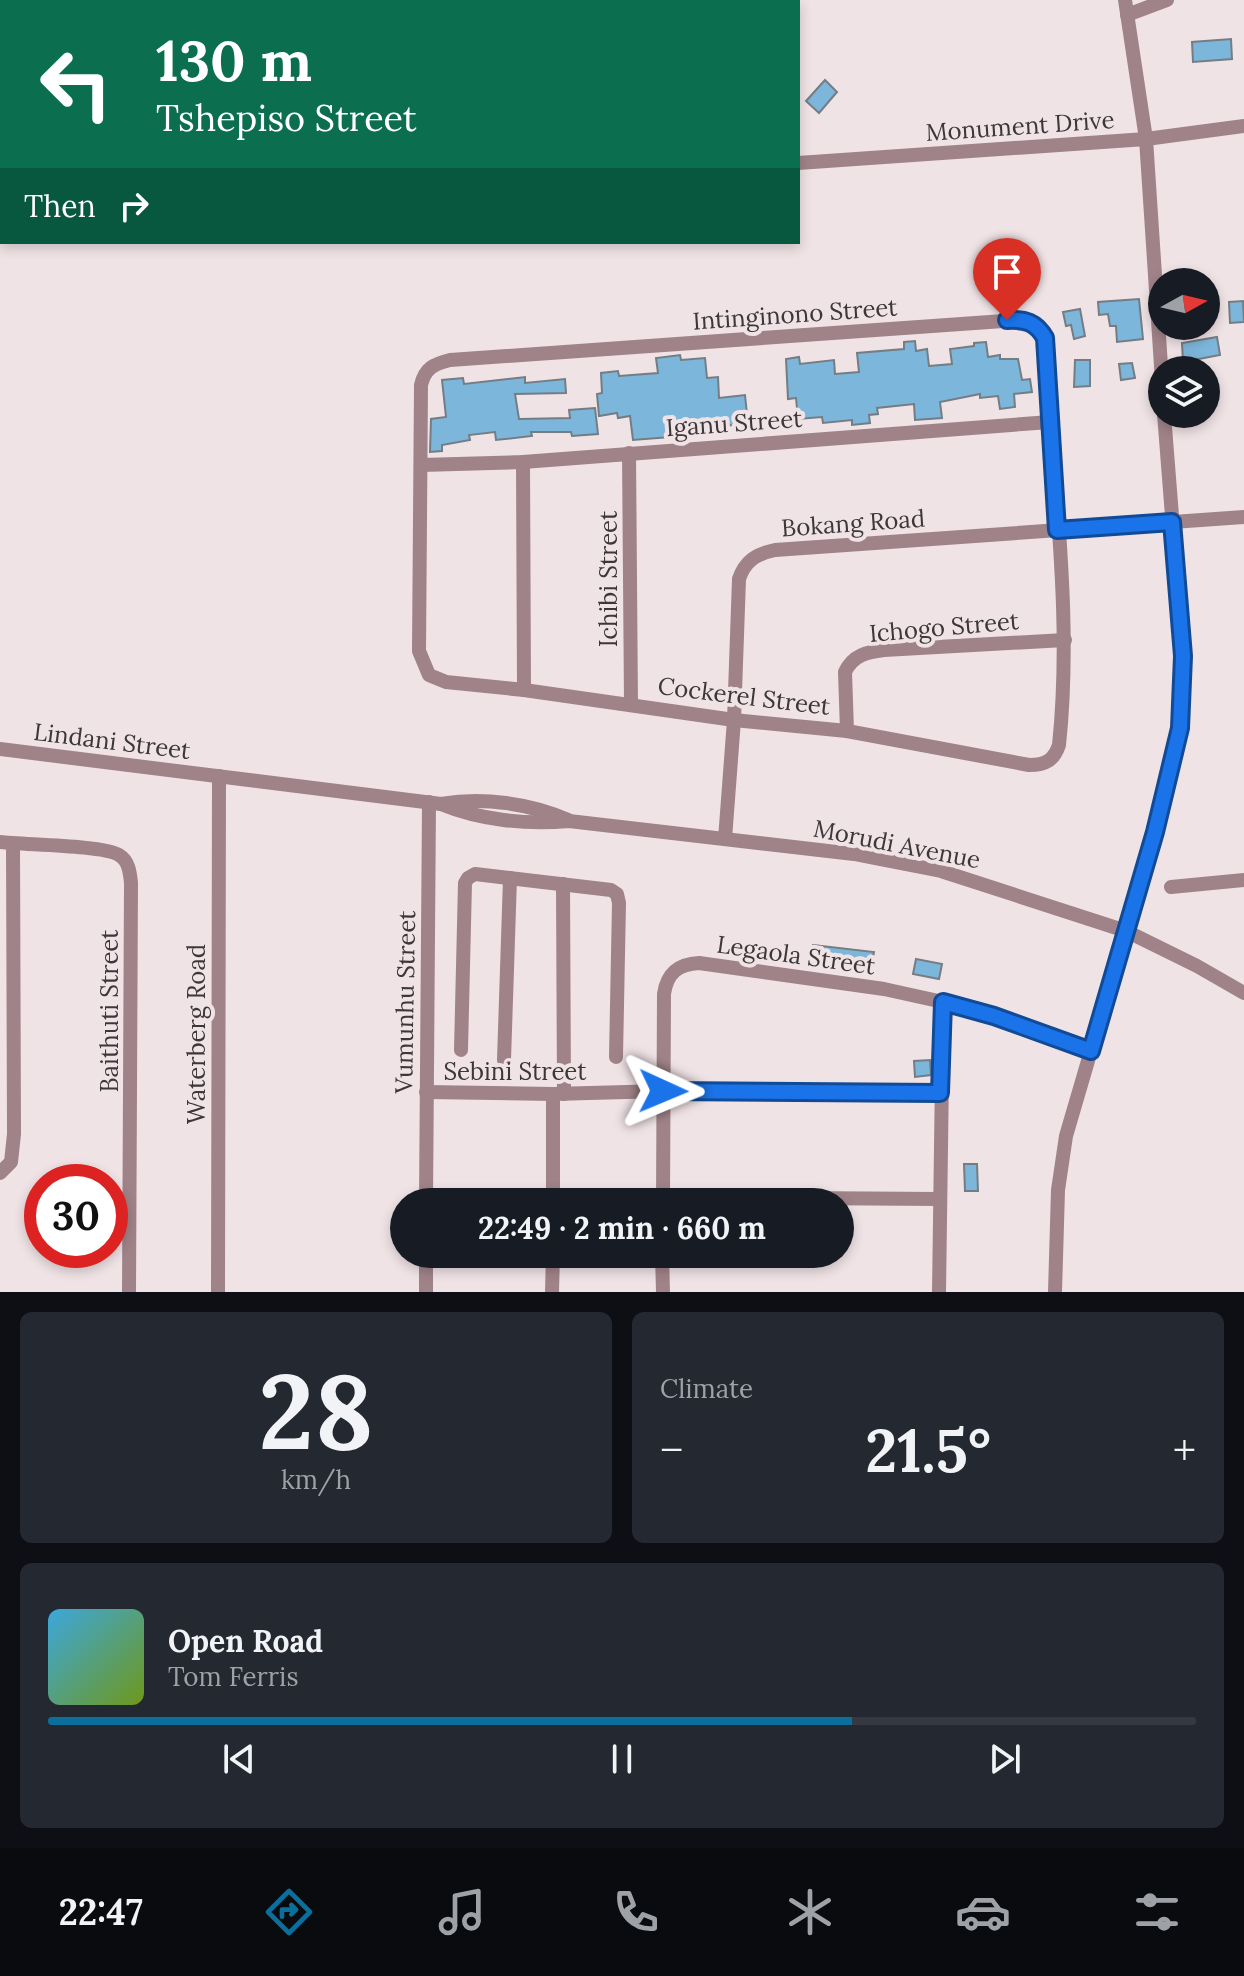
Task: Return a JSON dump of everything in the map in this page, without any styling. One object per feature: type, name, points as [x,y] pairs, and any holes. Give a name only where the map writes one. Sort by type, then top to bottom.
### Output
[{"type":"street","points":[[1160,356],[1146,139],[1126,7],[1167,0]]},
{"type":"street","name":"Monument Drive","points":[[800,163],[1146,139],[1244,126]]},
{"type":"street","name":"Intinginono Street","points":[[429,675],[419,651],[421,385],[426,370],[439,362],[1007,320],[1028,321],[1035,324],[1045,338],[1065,640],[1061,731],[1052,760]]},
{"type":"street","name":"Iganu Street","points":[[421,465],[523,462],[1050,422]]},
{"type":"street","points":[[1055,1292],[1056,1218],[1061,1163],[1073,1110],[1171,774],[1180,728],[1183,656],[1165,428]]},
{"type":"street","name":"Ichibi Street","points":[[629,453],[631,704]]},
{"type":"street","points":[[523,462],[524,690]]},
{"type":"street","name":"Bokang Road","points":[[725,839],[734,720],[739,579],[745,565],[754,557],[775,550],[1244,517]]},
{"type":"street","name":"Ichogo Street","points":[[847,731],[845,672],[848,665],[861,655],[884,650],[1065,640]]},
{"type":"street","name":"Cockerel Street","points":[[429,675],[446,682],[734,720],[847,731],[1029,765],[1052,760]]},
{"type":"street","name":"Lindani Street","points":[[0,749],[219,776]]},
{"type":"street","name":"Morudi Avenue","points":[[219,776],[435,803],[466,800],[507,804],[547,811],[569,821],[854,854],[941,871],[1126,931],[1244,993]]},
{"type":"street","name":"Waterberg Road","points":[[218,1292],[219,776]]},
{"type":"street","name":"Vumunhu Street","points":[[426,1188],[435,803]]},
{"type":"street","points":[[0,1173],[11,1162],[13,1150],[6,843]]},
{"type":"street","name":"Baithuti Street","points":[[6,843],[111,852],[119,855],[128,865],[131,883],[129,1292]]},
{"type":"street","points":[[461,1050],[465,883],[475,874],[611,890],[617,894],[616,1057]]},
{"type":"street","points":[[504,1060],[510,878]]},
{"type":"street","points":[[1171,887],[1244,880]]},
{"type":"street","points":[[554,1188],[563,884]]},
{"type":"street","name":"Legaola Street","points":[[663,1188],[665,985],[674,970],[683,966],[699,963],[884,989],[994,1016],[1091,1051]]},
{"type":"street","points":[[939,1292],[943,1002]]},
{"type":"street","name":"Sebini Street","points":[[426,1092],[940,1093]]},
{"type":"street","points":[[854,1199],[939,1199]]},
{"type":"street","points":[[426,1268],[426,1292]]},
{"type":"street","points":[[552,1292],[553,1268]]},
{"type":"street","points":[[662,1268],[663,1292]]},
{"type":"building","points":[[1231,39],[1232,59],[1193,62],[1192,42]]},
{"type":"building","points":[[825,80],[837,92],[819,113],[806,101]]},
{"type":"building","points":[[1139,299],[1143,339],[1117,342],[1116,326],[1110,326],[1108,314],[1099,315],[1098,302]]},
{"type":"building","points":[[1243,301],[1244,322],[1230,323],[1229,302]]},
{"type":"building","points":[[1080,309],[1085,336],[1074,339],[1071,325],[1066,326],[1063,312]]},
{"type":"building","points":[[1218,340],[1220,355],[1183,356],[1182,343]]},
{"type":"building","points":[[915,341],[916,351],[927,349],[929,366],[952,364],[950,349],[986,342],[988,357],[1000,355],[1000,359],[1018,359],[1022,380],[1030,379],[1032,392],[1014,394],[1015,407],[1000,409],[998,396],[980,398],[980,394],[940,402],[942,418],[915,420],[914,404],[877,408],[878,414],[869,415],[870,423],[852,425],[852,420],[823,423],[822,417],[798,419],[796,398],[788,399],[786,359],[799,357],[800,364],[834,360],[835,374],[859,372],[857,353],[904,349],[904,342]]},
{"type":"building","points":[[680,355],[681,360],[705,358],[707,378],[718,377],[719,398],[745,395],[748,424],[721,426],[722,433],[633,440],[630,416],[618,418],[617,413],[599,416],[597,394],[602,393],[601,373],[618,371],[619,376],[658,373],[656,358]]},
{"type":"building","points":[[1075,360],[1090,360],[1090,386],[1074,387]]},
{"type":"building","points":[[1132,363],[1135,378],[1121,380],[1119,364]]},
{"type":"building","points":[[525,377],[525,383],[565,379],[566,393],[515,394],[519,419],[570,418],[569,410],[595,408],[598,434],[572,436],[571,432],[531,432],[532,436],[496,440],[495,432],[469,435],[470,440],[442,445],[442,451],[430,452],[431,419],[446,417],[442,380],[463,378],[464,384]]},
{"type":"building","points":[[813,945],[874,952],[871,966],[812,959]]},
{"type":"building","points":[[916,959],[942,964],[939,979],[913,974]]},
{"type":"building","points":[[930,1060],[931,1075],[915,1077],[914,1061]]},
{"type":"building","points":[[964,1164],[977,1164],[978,1191],[965,1191]]},
{"type":"route","points":[[663,1091],[940,1093],[943,1002],[994,1016],[1091,1051],[1177,749],[1183,704],[1183,656],[1172,522],[1057,530],[1045,338],[1035,324],[1007,320]]}]
